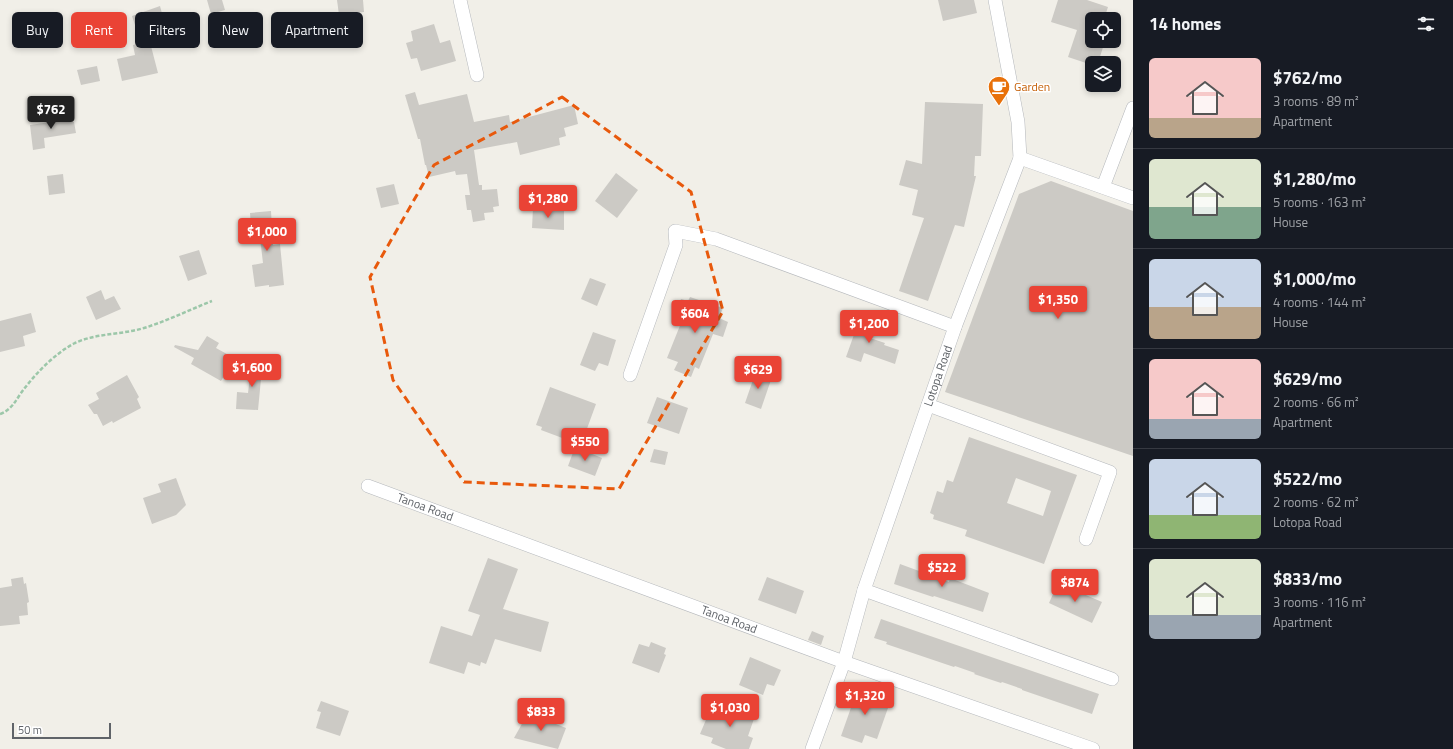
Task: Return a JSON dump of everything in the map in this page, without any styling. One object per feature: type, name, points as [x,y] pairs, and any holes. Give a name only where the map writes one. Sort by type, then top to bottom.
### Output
[{"type":"street","points":[[460,0],[477,75]]},
{"type":"street","name":"Lotopa Road","points":[[812,749],[844,662],[864,590],[954,327],[1020,158],[1018,122],[995,0]]},
{"type":"street","points":[[1103,187],[1133,108]]},
{"type":"street","points":[[1020,158],[1133,198]]},
{"type":"street","points":[[630,375],[676,245],[675,231],[716,238],[954,327]]},
{"type":"street","points":[[928,405],[1110,472],[1086,539]]},
{"type":"street","name":"Tanoa Road","points":[[368,486],[844,662],[1093,749]]},
{"type":"street","points":[[864,590],[1112,679]]},
{"type":"path","points":[[0,414],[5,412],[14,404],[21,392],[51,358],[75,343],[100,336],[143,329],[212,301]]},
{"type":"highlighted area","points":[[562,97],[691,192],[723,311],[619,489],[464,482],[393,380],[370,277],[434,165]]},
{"type":"building","points":[[207,0],[222,0],[225,10],[210,12]]},
{"type":"building","points":[[337,0],[363,0],[364,12],[339,12]]},
{"type":"building","points":[[938,0],[974,0],[977,13],[943,21]]},
{"type":"building","points":[[1058,0],[1087,0],[1108,7],[1106,12],[1085,12],[1085,48],[1103,48],[1100,56],[1085,56],[1085,63],[1068,57],[1077,30],[1051,22]]},
{"type":"building","points":[[160,6],[162,12],[143,12]]},
{"type":"building","points":[[135,15],[135,25],[132,16]]},
{"type":"building","points":[[434,24],[440,43],[450,40],[456,61],[421,71],[417,58],[411,59],[406,43],[413,41],[411,31]]},
{"type":"building","points":[[135,44],[135,48],[151,48],[158,73],[122,81],[117,59],[135,55],[133,45]]},
{"type":"building","points":[[97,66],[100,81],[81,85],[77,70]]},
{"type":"building","points":[[415,92],[419,105],[467,94],[474,122],[509,115],[510,122],[574,105],[578,124],[564,128],[566,136],[559,138],[560,145],[520,155],[517,142],[474,150],[479,185],[482,185],[482,190],[497,189],[499,206],[493,207],[494,212],[484,213],[485,220],[473,222],[471,210],[467,210],[465,195],[470,195],[467,174],[456,175],[455,171],[429,177],[420,139],[418,139],[405,95]]},
{"type":"building","points":[[925,102],[983,104],[981,156],[975,156],[974,176],[976,176],[964,227],[955,225],[928,301],[899,291],[924,218],[912,215],[918,190],[899,185],[906,160],[922,164]]},
{"type":"building","points":[[66,112],[68,122],[74,122],[76,133],[44,138],[45,148],[33,150],[30,125],[50,122],[50,120],[56,119],[56,114]]},
{"type":"building","points":[[616,173],[638,190],[617,218],[595,201]]},
{"type":"building","points":[[63,174],[65,193],[49,195],[47,176]]},
{"type":"building","points":[[1051,181],[1133,211],[1133,456],[945,392],[1019,194]]},
{"type":"building","points":[[394,184],[399,204],[381,208],[376,188]]},
{"type":"building","points":[[533,208],[564,210],[564,230],[532,228]]},
{"type":"building","points":[[271,211],[273,245],[280,244],[284,285],[255,287],[252,265],[263,263],[260,238],[252,239],[250,213]]},
{"type":"building","points":[[199,250],[207,274],[188,281],[179,256]]},
{"type":"building","points":[[590,278],[606,284],[597,306],[581,299]]},
{"type":"building","points":[[101,290],[105,300],[114,296],[121,309],[96,320],[86,297]]},
{"type":"building","points":[[690,297],[723,308],[719,318],[728,322],[723,337],[713,334],[699,369],[695,367],[691,377],[674,370],[678,362],[667,358],[681,323],[674,320],[681,299],[688,301]]},
{"type":"building","points":[[31,313],[36,332],[23,336],[25,346],[0,352],[0,321]]},
{"type":"building","points":[[861,315],[876,320],[870,338],[899,350],[895,364],[864,353],[861,362],[846,357]]},
{"type":"building","points":[[593,332],[616,340],[608,366],[599,363],[595,371],[580,365]]},
{"type":"building","points":[[207,336],[219,343],[216,348],[234,358],[221,381],[191,364],[194,358],[174,347],[175,345],[198,350]]},
{"type":"building","points":[[252,360],[265,362],[263,380],[261,379],[258,410],[236,409],[237,392],[248,393]]},
{"type":"building","points":[[756,371],[772,377],[761,409],[745,403]]},
{"type":"building","points":[[127,375],[139,397],[137,399],[141,408],[113,423],[112,421],[103,426],[97,414],[94,414],[88,405],[99,399],[96,393]]},
{"type":"building","points":[[550,387],[596,404],[581,445],[541,430],[542,427],[536,425]]},
{"type":"building","points":[[657,397],[688,408],[679,434],[647,423]]},
{"type":"building","points":[[969,437],[1077,475],[1044,564],[965,536],[967,530],[933,519],[934,515],[930,513],[937,491],[943,493],[947,480],[953,482]],"holes":[[[1016,478],[1051,491],[1043,516],[1007,503]]]},
{"type":"building","points":[[575,447],[602,458],[595,476],[568,466]]},
{"type":"building","points":[[654,449],[668,452],[665,465],[650,462]]},
{"type":"building","points":[[176,478],[186,505],[176,515],[152,524],[143,498],[161,492],[158,484]]},
{"type":"building","points":[[488,558],[518,569],[503,609],[549,622],[541,652],[495,639],[486,664],[481,662],[480,666],[468,662],[464,674],[429,663],[441,626],[472,636],[480,615],[468,611]]},
{"type":"building","points":[[900,564],[949,582],[950,578],[989,593],[983,612],[894,584]]},
{"type":"building","points":[[23,577],[24,584],[26,583],[29,602],[27,603],[28,615],[19,616],[20,624],[0,626],[0,588],[12,586],[11,579]]},
{"type":"building","points":[[767,577],[804,591],[796,614],[758,600]]},
{"type":"building","points":[[1058,583],[1102,602],[1092,623],[1049,603]]},
{"type":"building","points":[[881,619],[1099,694],[1092,714],[1002,682],[1001,683],[974,674],[975,673],[955,666],[954,667],[886,644],[887,642],[874,638]]},
{"type":"building","points":[[812,631],[824,636],[821,645],[808,640]]},
{"type":"building","points":[[651,642],[666,648],[664,654],[666,655],[659,673],[632,663],[639,644],[649,647]]},
{"type":"building","points":[[750,657],[781,670],[774,686],[767,684],[763,695],[739,685]]},
{"type":"building","points":[[859,685],[882,692],[878,704],[888,708],[877,739],[865,735],[862,743],[841,736]]},
{"type":"building","points":[[321,701],[349,711],[340,736],[316,728],[321,712],[317,711]]},
{"type":"building","points":[[729,703],[756,713],[748,736],[753,738],[749,749],[726,749],[711,743],[713,738],[700,734],[708,715],[716,718],[719,709],[726,712]]},
{"type":"building","points":[[528,713],[566,728],[558,749],[514,738]]},
{"type":"place","name":"Garden","points":[[999,106]]}]
